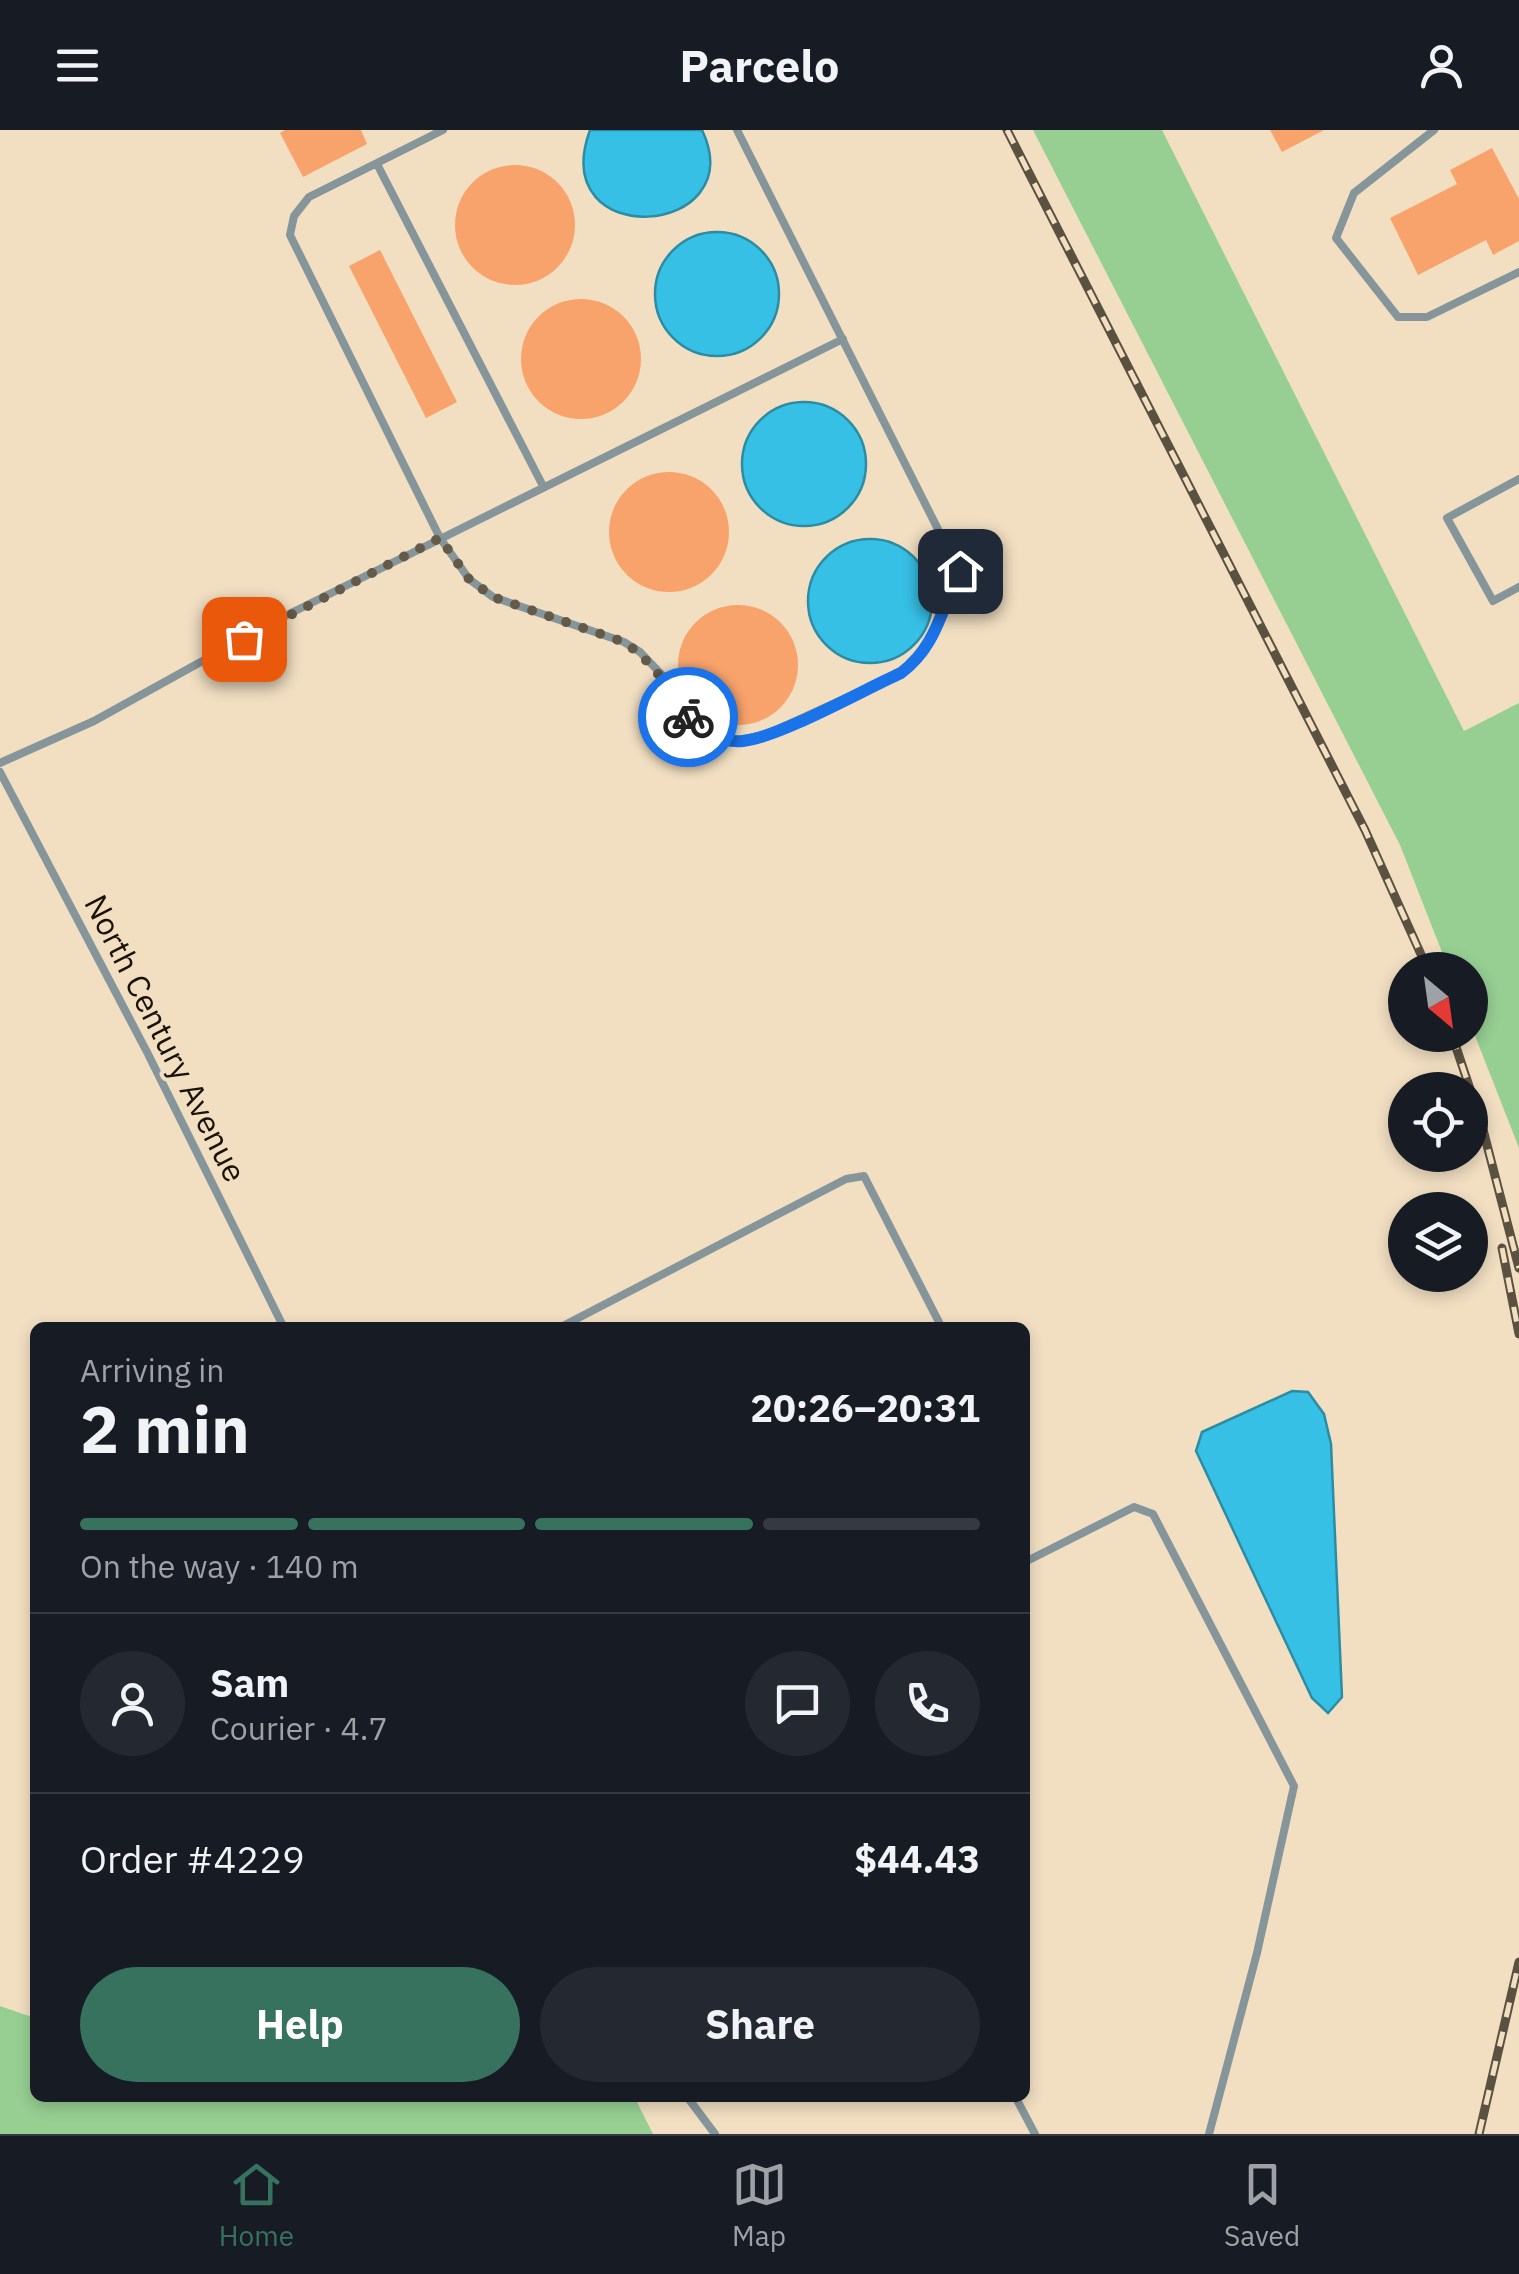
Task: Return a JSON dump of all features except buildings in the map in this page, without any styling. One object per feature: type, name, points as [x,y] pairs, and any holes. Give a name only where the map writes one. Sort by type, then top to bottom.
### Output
[{"type":"lane","points":[[443,130],[309,197],[294,216],[290,235],[440,538],[469,579],[493,597],[624,642],[640,652],[662,676],[692,722],[714,736],[733,741],[765,736],[901,673],[918,660],[933,639],[960,571],[737,130]]},
{"type":"lane","points":[[1434,130],[1354,193],[1336,238],[1398,317],[1427,317],[1519,272]]},
{"type":"lane","points":[[377,164],[542,486]]},
{"type":"lane","points":[[0,763],[94,721],[270,623],[843,339]]},
{"type":"lane","points":[[1519,480],[1447,518],[1493,601],[1519,587]]},
{"type":"lane","name":"North Century Avenue","points":[[0,772],[147,1052],[281,1322]]},
{"type":"lane","points":[[570,1322],[846,1178],[864,1176],[939,1322]]},
{"type":"lane","points":[[1030,1560],[1134,1508],[1153,1514],[1294,1786],[1257,1953],[1209,2134]]},
{"type":"lane","points":[[691,2102],[714,2134]]},
{"type":"lane","points":[[1018,2102],[1034,2134]]},
{"type":"green space","points":[[1033,130],[1162,130],[1464,731],[1519,703],[1519,1148],[1481,1052],[1488,1052],[1488,952],[1442,952],[1400,845]]},
{"type":"green space","points":[[0,2006],[30,2016],[30,2102],[637,2102],[653,2134],[0,2134]]},
{"type":"water","points":[[590,130],[702,130],[710,166],[700,193],[677,210],[648,217],[619,213],[596,197],[584,170]]},
{"type":"water","points":[[717,232],[741,236],[761,250],[775,270],[779,294],[775,318],[761,338],[741,352],[717,356],[693,352],[673,338],[659,318],[655,294],[659,270],[673,250],[693,236]]},
{"type":"water","points":[[804,402],[828,406],[848,420],[862,440],[866,464],[862,488],[848,508],[828,522],[804,526],[780,522],[760,508],[746,488],[742,464],[746,440],[760,420],[780,406]]},
{"type":"water","points":[[870,539],[894,543],[914,557],[928,577],[932,601],[928,625],[914,645],[894,659],[870,663],[846,659],[826,645],[812,625],[808,601],[812,577],[826,557],[846,543]]},
{"type":"water","points":[[1292,1391],[1308,1392],[1324,1414],[1331,1444],[1342,1697],[1328,1713],[1312,1698],[1196,1451],[1202,1432]]},
{"type":"railway","points":[[1007,130],[1365,830],[1420,952]]},
{"type":"railway","points":[[1458,1052],[1481,1122],[1519,1268]]},
{"type":"railway","points":[[1502,1248],[1519,1334]]},
{"type":"railway","points":[[1479,2134],[1519,1962]]},
{"type":"way so far","points":[[244,639],[440,538],[469,579],[493,597],[624,642],[640,652],[662,676],[688,717]]},
{"type":"route","points":[[688,717],[714,736],[746,741],[765,736],[901,673],[918,660],[933,639],[960,571]]}]
